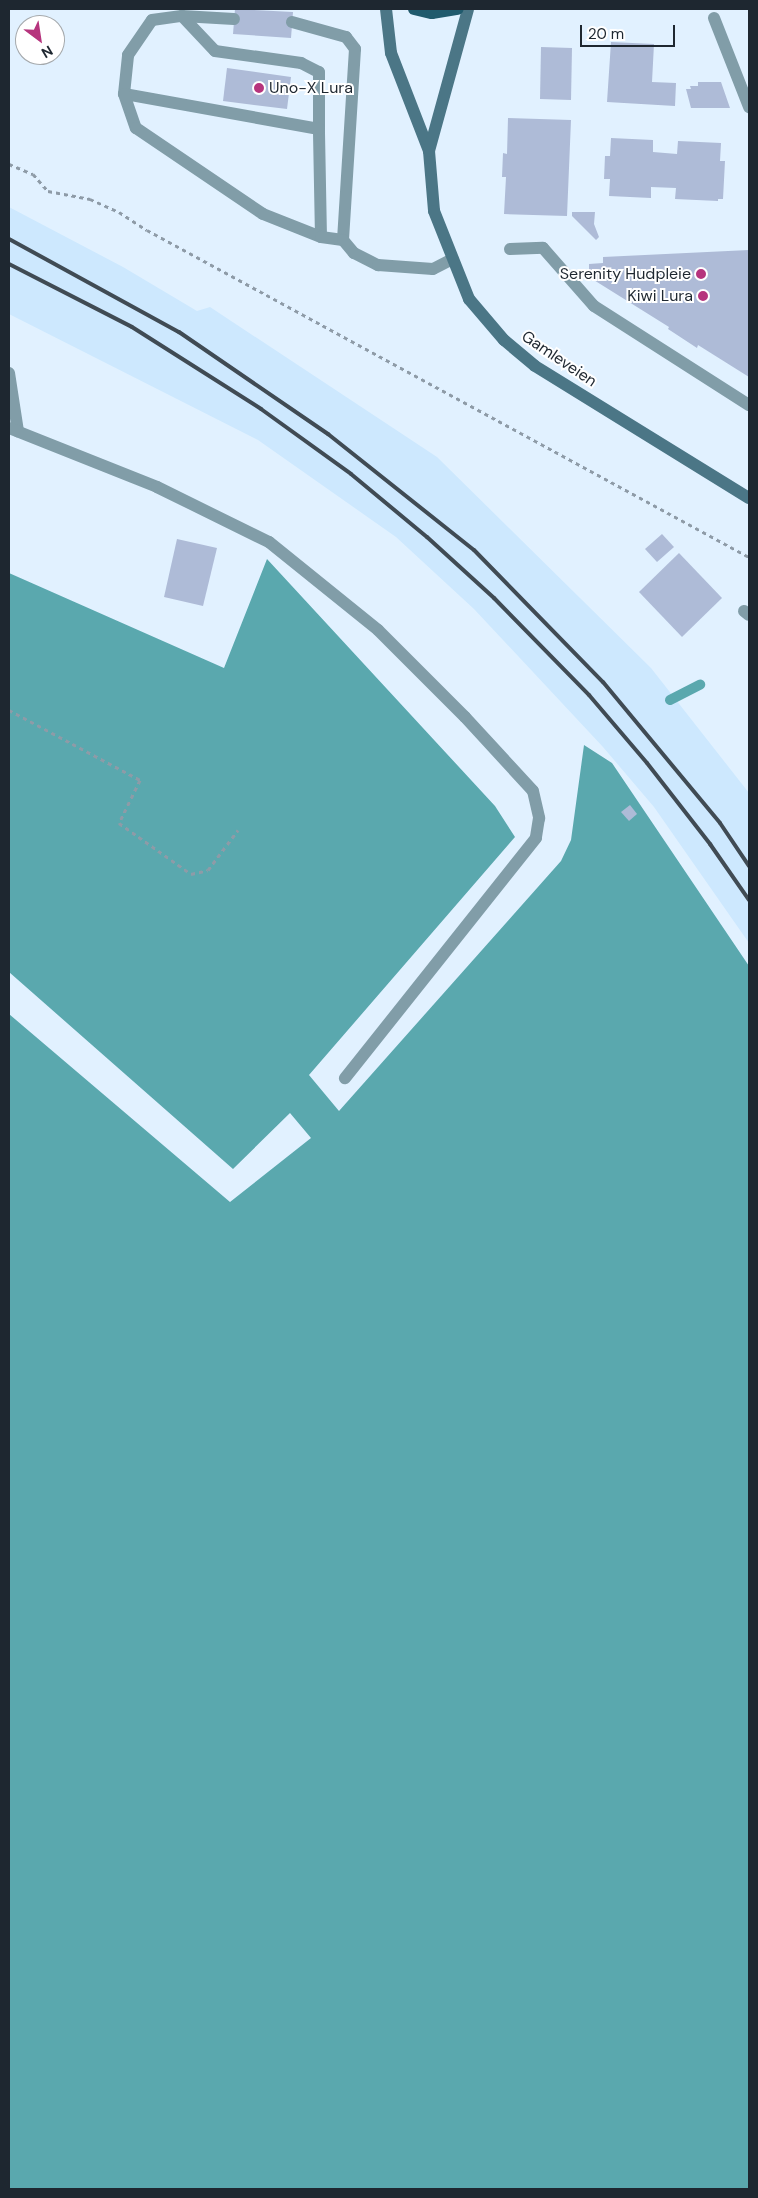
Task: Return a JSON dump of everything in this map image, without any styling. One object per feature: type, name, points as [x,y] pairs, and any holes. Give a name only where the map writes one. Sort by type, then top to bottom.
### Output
[{"type":"main road","name":"Gamleveien","points":[[386,9],[391,53],[429,151],[434,210],[469,299],[504,340],[535,366],[749,498]]},
{"type":"main road","points":[[414,9],[432,13],[458,9]]},
{"type":"main road","name":"Gamleveien","points":[[429,151],[468,9]]},
{"type":"lane","points":[[234,19],[182,16],[152,20],[128,55],[124,94],[136,128],[263,214],[321,237],[343,240],[354,252],[378,265],[434,269],[453,259]]},
{"type":"lane","points":[[182,16],[215,51],[301,63],[319,72],[321,237]]},
{"type":"lane","points":[[714,18],[749,107]]},
{"type":"lane","points":[[292,22],[346,37],[355,49],[343,240]]},
{"type":"lane","points":[[124,94],[319,130]]},
{"type":"lane","points":[[510,249],[543,248],[594,306],[749,405]]},
{"type":"lane","points":[[9,372],[14,430],[157,487],[268,542],[378,630],[465,717],[533,792],[539,818],[536,838],[345,1078]]},
{"type":"path","points":[[9,164],[33,174],[48,191],[90,199],[119,212],[146,230],[749,557]]},
{"type":"path","points":[[9,710],[140,780],[119,823],[192,874],[208,870],[238,830]]},
{"type":"shaded area","points":[[9,207],[123,267],[197,311],[210,307],[437,457],[651,668],[749,793],[749,943],[654,807],[603,747],[474,609],[396,537],[258,440],[9,314]]},
{"type":"water","points":[[267,559],[495,806],[515,837],[309,1075],[339,1111],[561,861],[571,840],[584,745],[612,763],[749,966],[749,2189],[9,2189],[9,1014],[230,1202],[311,1138],[290,1113],[233,1169],[9,972],[9,573],[224,668]]},
{"type":"building","points":[[235,9],[293,12],[291,38],[233,34]]},
{"type":"building","points":[[611,42],[654,44],[652,82],[676,83],[675,106],[607,102]]},
{"type":"building","points":[[541,47],[572,48],[571,100],[540,99]]},
{"type":"building","points":[[227,68],[291,77],[287,109],[223,101]]},
{"type":"building","points":[[698,82],[721,82],[730,108],[691,108],[686,89],[691,89],[690,86],[698,86]]},
{"type":"building","points":[[508,118],[571,120],[567,216],[504,214],[506,177],[502,177],[503,153],[507,154]]},
{"type":"building","points":[[611,138],[653,140],[653,152],[677,154],[678,141],[721,143],[720,161],[725,161],[723,199],[718,199],[718,201],[675,199],[676,188],[651,187],[651,198],[609,196],[610,179],[604,179],[605,156],[610,156]]},
{"type":"building","points":[[572,212],[595,212],[594,224],[599,237],[596,240],[572,216]]},
{"type":"building","points":[[749,250],[749,377],[698,345],[697,348],[668,329],[669,327],[589,277],[589,264],[603,263],[603,257]]},
{"type":"building","points":[[662,534],[674,547],[657,562],[645,549]]},
{"type":"building","points":[[177,539],[217,548],[203,606],[164,597]]},
{"type":"building","points":[[679,553],[722,598],[682,637],[639,592]]},
{"type":"building","points":[[630,805],[637,814],[629,821],[621,812]]},
{"type":"waterway","points":[[670,700],[700,685]]},
{"type":"railway","points":[[9,239],[179,332],[328,434],[474,550],[603,682],[720,823],[749,866]]},
{"type":"railway","points":[[9,264],[132,327],[261,409],[351,474],[427,537],[494,598],[589,695],[647,763],[710,844],[749,900]]},
{"type":"place","name":"Uno-X Lura","points":[[259,88]]},
{"type":"place","name":"Serenity Hudpleie","points":[[701,274]]},
{"type":"place","name":"Kiwi Lura","points":[[703,296]]}]
